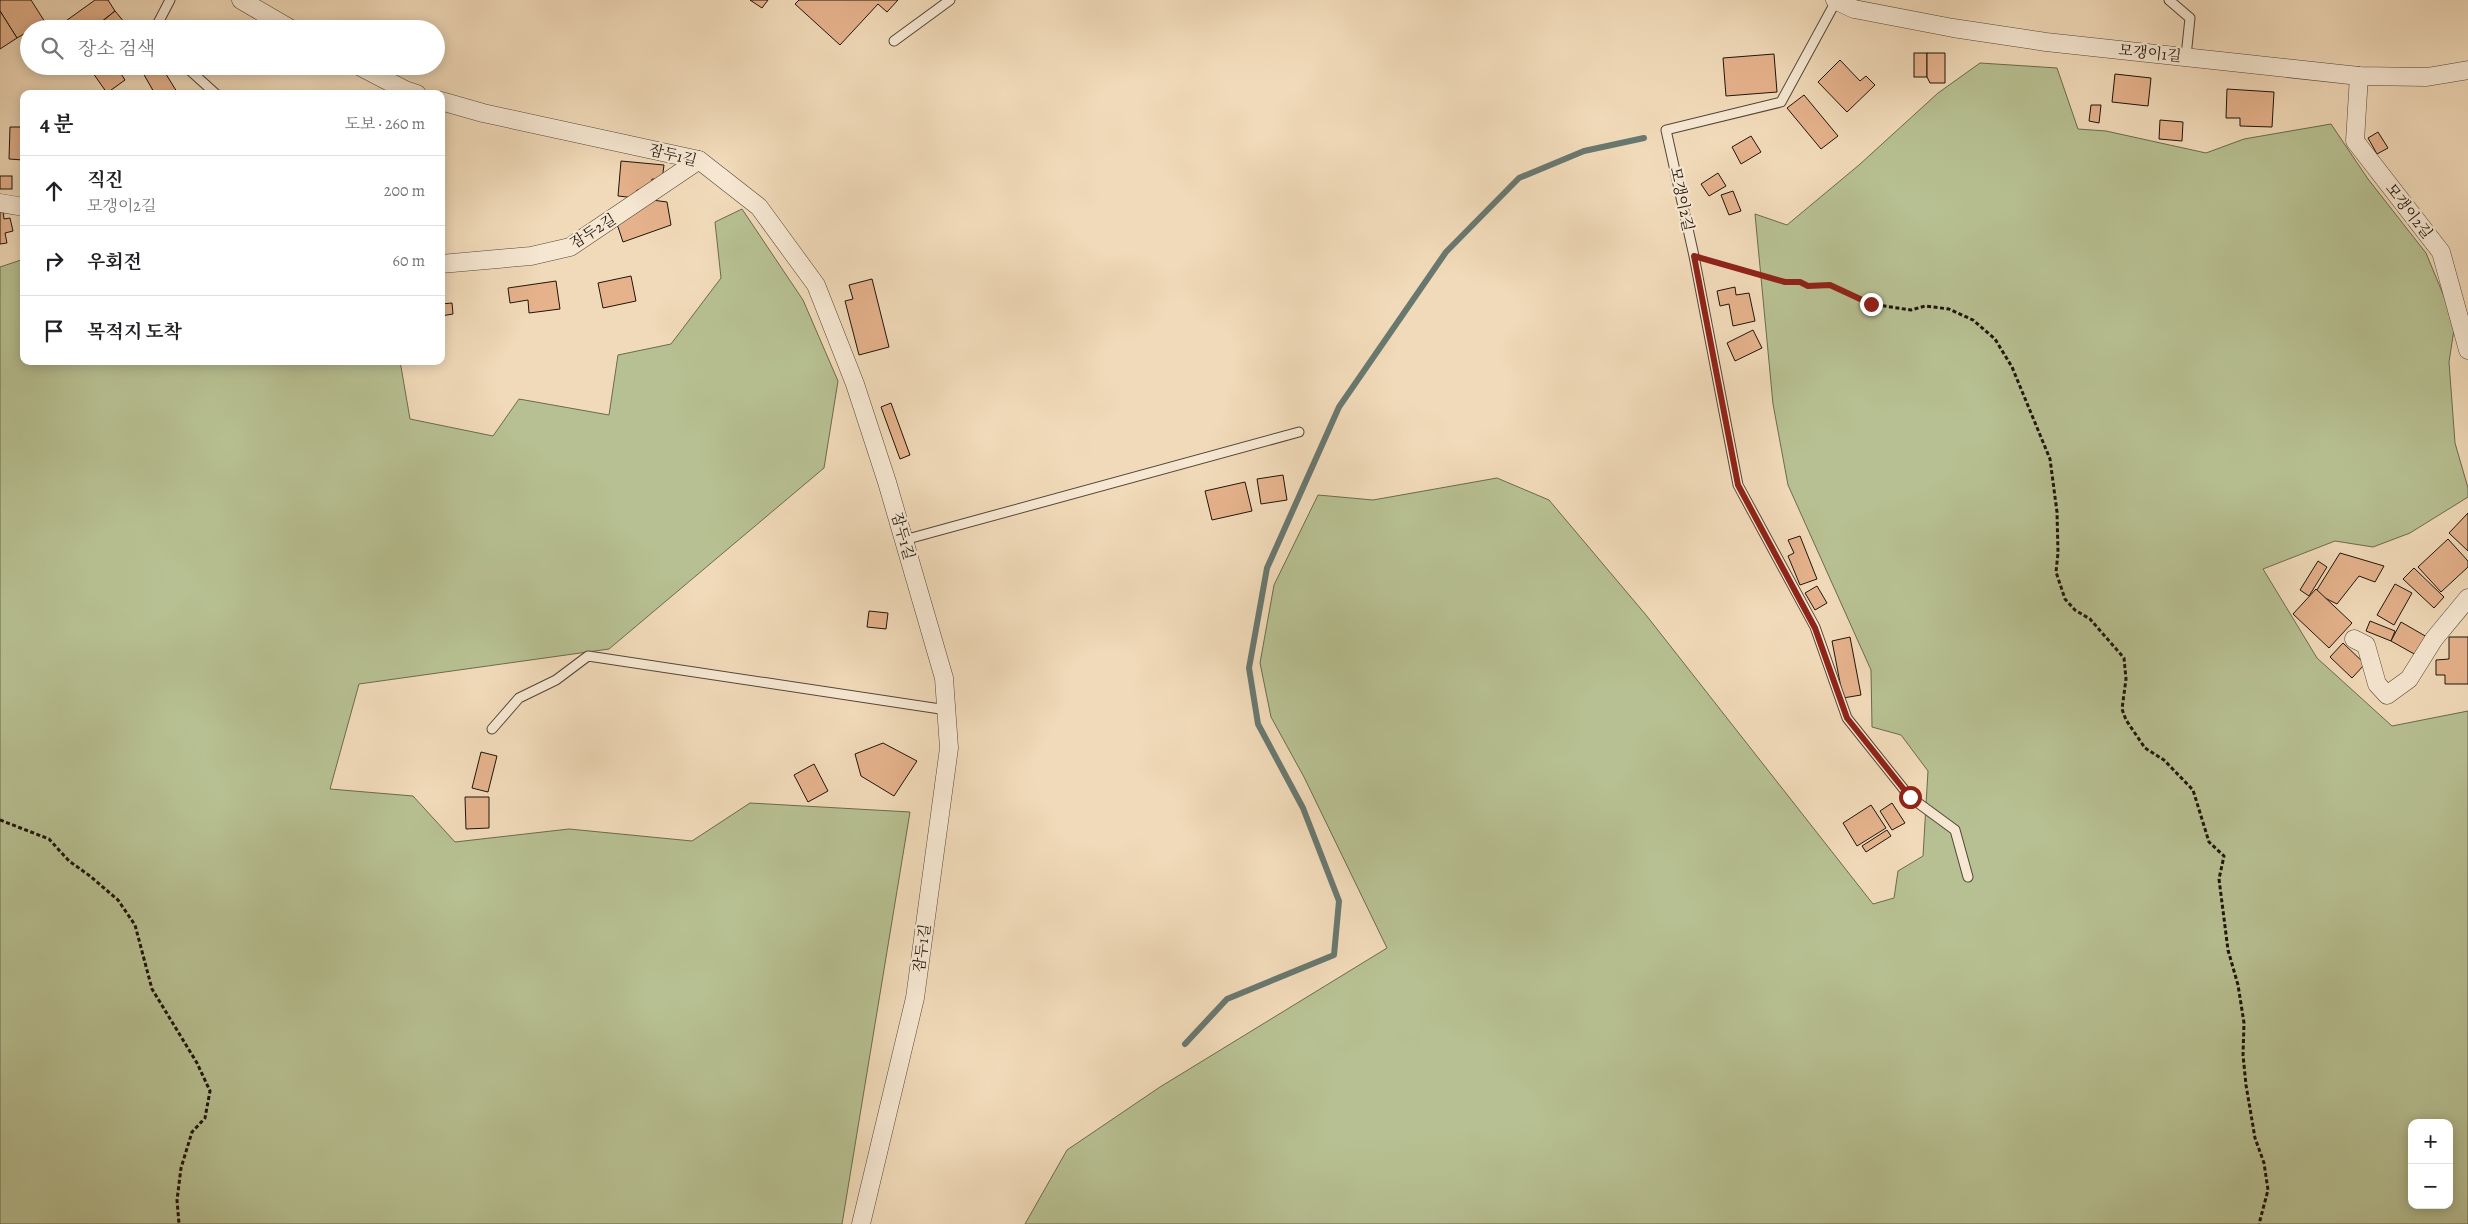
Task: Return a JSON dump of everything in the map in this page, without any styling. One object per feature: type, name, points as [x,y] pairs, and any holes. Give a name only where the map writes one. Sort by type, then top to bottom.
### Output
[{"type":"street","points":[[241,0],[275,20]]},
{"type":"street","name":"모갱이1길","points":[[1835,0],[1854,9],[1953,28],[2046,42],[2359,76],[2427,76],[2468,70]]},
{"type":"street","points":[[376,75],[405,90]]},
{"type":"street","name":"모갱이2길","points":[[2359,76],[2355,141],[2442,252],[2468,350]]},
{"type":"street","name":"잠두1길","points":[[445,102],[483,113],[699,160],[759,207],[816,285],[855,384],[887,482],[944,678],[949,748],[915,998],[861,1224]]},
{"type":"street","name":"잠두2길","points":[[445,264],[532,256],[570,247],[699,160]]},
{"type":"street","points":[[0,203],[20,206]]},
{"type":"street","points":[[2354,639],[2366,645],[2376,684],[2387,695],[2409,679],[2434,639],[2468,598]]},
{"type":"lane","points":[[160,20],[170,0]]},
{"type":"lane","points":[[894,41],[950,0]]},
{"type":"lane","name":"모갱이2길","points":[[1835,0],[1781,102],[1666,130],[1694,256],[1738,485],[1815,628],[1847,718],[1910,797],[1955,830],[1968,877]]},
{"type":"lane","points":[[2169,0],[2190,18],[2186,56]]},
{"type":"lane","points":[[195,75],[212,90]]},
{"type":"lane","points":[[904,540],[1299,432]]},
{"type":"lane","points":[[492,729],[518,698],[556,680],[588,656],[947,710]]},
{"type":"path","points":[[1694,256],[1785,282],[1800,282],[1808,286],[1830,285],[1871,304],[1911,310],[1925,306],[1949,309],[1973,320],[1995,339],[2012,367],[2050,459],[2056,512],[2058,553],[2056,572],[2065,599],[2075,610],[2090,618],[2124,658],[2126,678],[2122,709],[2126,720],[2145,748],[2164,760],[2193,790],[2209,842],[2224,856],[2219,879],[2228,950],[2238,985],[2244,1023],[2243,1055],[2246,1085],[2255,1138],[2264,1163],[2268,1190],[2259,1224]]},
{"type":"path","points":[[0,820],[49,840],[68,861],[90,876],[118,900],[135,925],[152,989],[197,1063],[210,1091],[205,1118],[192,1132],[181,1168],[177,1200],[179,1224]]},
{"type":"green space","points":[[1980,63],[2057,68],[2078,129],[2106,131],[2206,153],[2244,139],[2331,124],[2368,179],[2426,253],[2455,323],[2449,362],[2455,443],[2468,488],[2468,497],[2410,533],[2373,547],[2335,541],[2263,569],[2317,658],[2392,726],[2468,711],[2468,1224],[1025,1224],[1067,1150],[1160,1087],[1387,948],[1304,777],[1271,717],[1260,663],[1274,585],[1318,495],[1373,500],[1497,478],[1549,500],[1646,615],[1873,904],[1894,898],[1898,871],[1923,856],[1928,771],[1901,735],[1872,727],[1871,670],[1788,485],[1773,404],[1755,214],[1787,225],[1859,165],[1938,93]]},
{"type":"green space","points":[[742,209],[803,300],[838,381],[824,468],[609,649],[359,684],[330,789],[413,796],[455,842],[569,829],[692,841],[750,803],[910,812],[842,1224],[0,1224],[0,267],[20,260],[20,365],[401,365],[410,419],[493,436],[519,399],[609,415],[618,355],[671,344],[721,278],[715,222]]},
{"type":"building","points":[[0,0],[31,0],[44,20],[20,20],[20,36],[17,38],[0,11]]},
{"type":"building","points":[[95,0],[108,0],[115,11],[104,20],[67,20]]},
{"type":"building","points":[[750,0],[768,0],[762,8]]},
{"type":"building","points":[[799,0],[898,0],[887,12],[878,4],[840,45],[795,4]]},
{"type":"building","points":[[0,11],[17,38],[0,49]]},
{"type":"building","points":[[115,11],[122,20],[104,20]]},
{"type":"building","points":[[1914,53],[1927,53],[1927,77],[1914,77]]},
{"type":"building","points":[[1927,53],[1945,53],[1945,83],[1930,83],[1927,77]]},
{"type":"building","points":[[1774,54],[1777,92],[1726,96],[1723,58]]},
{"type":"building","points":[[1840,60],[1860,81],[1866,76],[1875,85],[1847,112],[1818,82]]},
{"type":"building","points":[[2115,74],[2151,78],[2148,106],[2112,102]]},
{"type":"building","points":[[94,75],[122,75],[125,80],[111,90],[105,90]]},
{"type":"building","points":[[144,75],[167,75],[176,90],[153,90]]},
{"type":"building","points":[[2227,89],[2274,92],[2272,127],[2240,126],[2240,118],[2226,118]]},
{"type":"building","points":[[1804,95],[1838,136],[1821,149],[1787,108]]},
{"type":"building","points":[[2091,105],[2101,105],[2099,123],[2089,121]]},
{"type":"building","points":[[2160,120],[2183,122],[2182,141],[2159,139]]},
{"type":"building","points":[[10,127],[20,127],[20,160],[9,159]]},
{"type":"building","points":[[2378,132],[2388,148],[2377,154],[2368,138]]},
{"type":"building","points":[[1751,136],[1761,152],[1741,164],[1732,147]]},
{"type":"building","points":[[621,161],[664,165],[662,180],[652,179],[651,191],[637,190],[636,198],[618,196]]},
{"type":"building","points":[[1718,173],[1726,186],[1709,196],[1701,184]]},
{"type":"building","points":[[0,176],[12,176],[12,189],[0,189]]},
{"type":"building","points":[[1733,191],[1741,211],[1729,215],[1721,195]]},
{"type":"building","points":[[652,200],[667,202],[671,225],[623,242],[617,224]]},
{"type":"building","points":[[0,211],[3,211],[4,219],[10,218],[13,231],[5,233],[7,243],[0,244]]},
{"type":"building","points":[[631,276],[636,301],[603,308],[598,283]]},
{"type":"building","points":[[872,279],[889,347],[859,355],[845,301],[853,299],[849,285]]},
{"type":"building","points":[[556,281],[560,309],[529,313],[528,300],[510,303],[508,288]]},
{"type":"building","points":[[1735,287],[1736,295],[1749,293],[1755,321],[1733,326],[1729,304],[1720,306],[1717,291]]},
{"type":"building","points":[[452,303],[453,314],[445,315],[445,304]]},
{"type":"building","points":[[1753,330],[1762,348],[1735,361],[1727,343]]},
{"type":"building","points":[[891,403],[910,455],[900,459],[881,407]]},
{"type":"building","points":[[1283,475],[1287,500],[1261,504],[1257,479]]},
{"type":"building","points":[[1245,482],[1252,511],[1212,520],[1205,491]]},
{"type":"building","points":[[2468,513],[2468,551],[2449,533]]},
{"type":"building","points":[[1800,536],[1817,579],[1800,585],[1788,556],[1794,553],[1788,540]]},
{"type":"building","points":[[2448,539],[2468,561],[2468,567],[2441,592],[2418,567]]},
{"type":"building","points":[[2340,553],[2384,566],[2375,582],[2359,576],[2337,604],[2315,593]]},
{"type":"building","points":[[2318,561],[2327,567],[2309,596],[2300,590]]},
{"type":"building","points":[[2414,568],[2444,597],[2434,608],[2403,579]]},
{"type":"building","points":[[2395,584],[2412,593],[2394,625],[2377,615]]},
{"type":"building","points":[[1817,586],[1827,603],[1815,610],[1805,593]]},
{"type":"building","points":[[2316,589],[2352,623],[2329,648],[2293,614]]},
{"type":"building","points":[[869,611],[888,613],[886,629],[867,627]]},
{"type":"building","points":[[2370,621],[2395,631],[2391,641],[2366,631]]},
{"type":"building","points":[[2401,622],[2427,637],[2416,655],[2391,641]]},
{"type":"building","points":[[1850,637],[1861,695],[1843,698],[1832,641]]},
{"type":"building","points":[[2449,637],[2468,637],[2468,684],[2445,684],[2445,675],[2436,675],[2436,660],[2449,659]]},
{"type":"building","points":[[2343,643],[2365,664],[2352,678],[2330,657]]},
{"type":"building","points":[[883,743],[917,761],[894,796],[861,776],[855,754]]},
{"type":"building","points":[[481,752],[497,756],[488,792],[472,788]]},
{"type":"building","points":[[814,764],[828,791],[808,802],[794,775]]},
{"type":"building","points":[[465,797],[489,797],[489,828],[466,829]]},
{"type":"building","points":[[1892,803],[1905,823],[1892,830],[1880,811]]},
{"type":"building","points":[[1871,805],[1886,828],[1857,846],[1843,823]]},
{"type":"building","points":[[1887,830],[1891,836],[1866,852],[1862,846]]},
{"type":"waterway","points":[[1185,1044],[1227,999],[1334,955],[1339,901],[1303,808],[1258,724],[1249,668],[1267,568],[1339,407],[1446,252],[1519,178],[1584,151],[1644,138]]},
{"type":"route","points":[[1871,304],[1830,285],[1808,286],[1800,282],[1785,282],[1694,256],[1738,485],[1815,628],[1847,718],[1892,772],[1910,797]]}]
